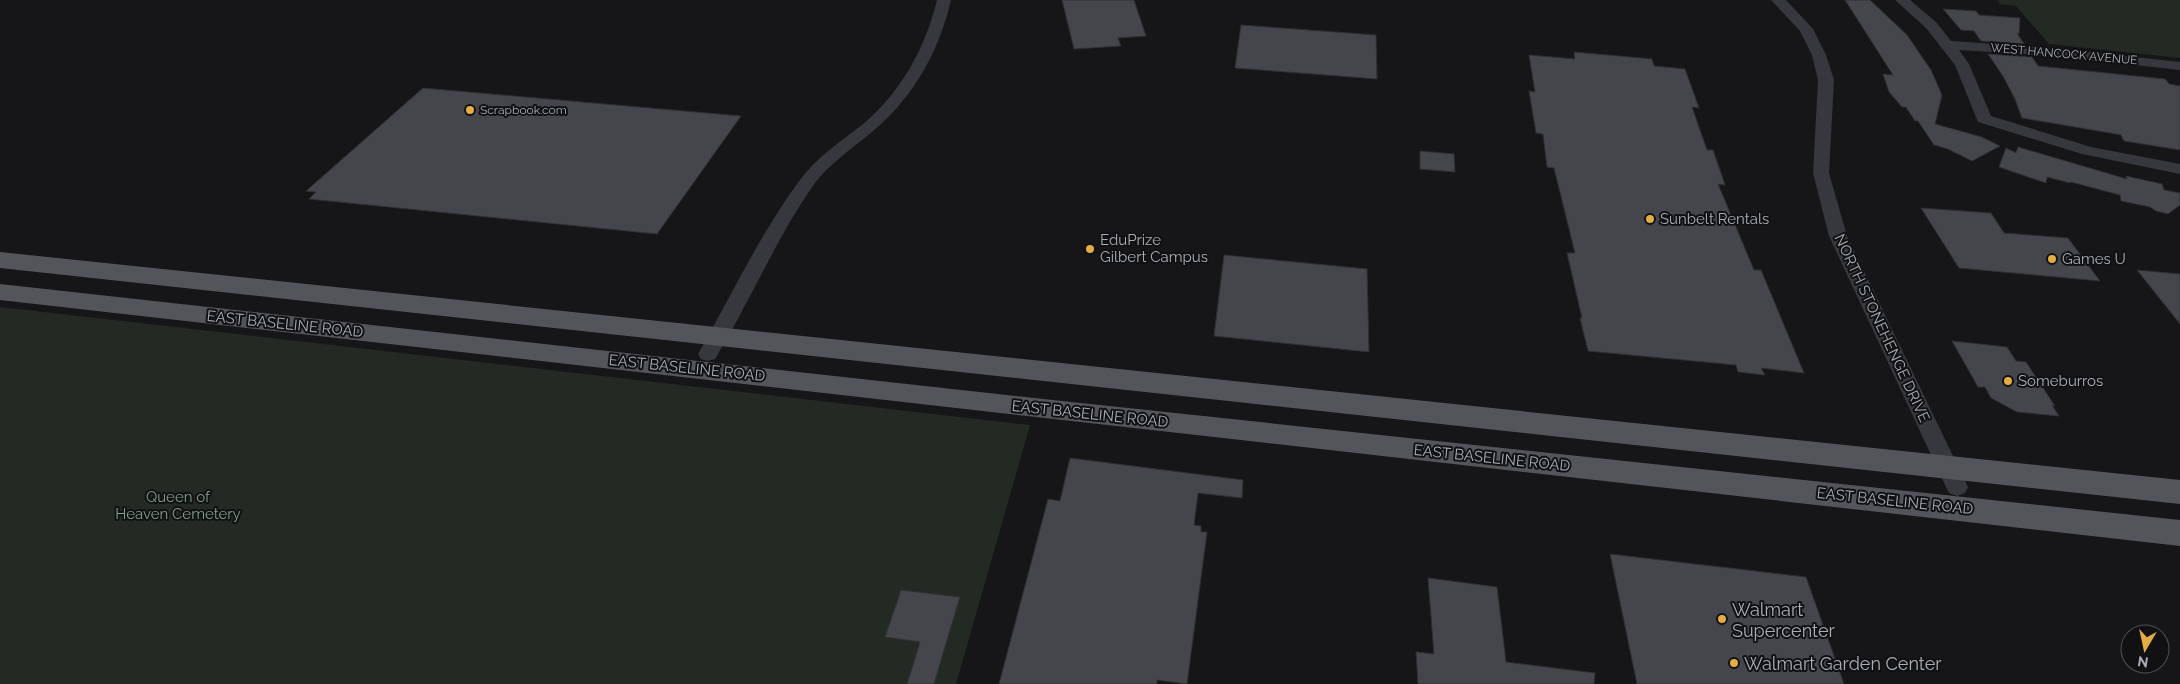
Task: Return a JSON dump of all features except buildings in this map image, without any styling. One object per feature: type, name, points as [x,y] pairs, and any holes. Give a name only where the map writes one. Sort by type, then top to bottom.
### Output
[{"type":"main road","points":[[0,260],[713,345],[1952,477],[2180,492]]},
{"type":"main road","name":"EAST BASELINE ROAD","points":[[0,292],[1062,411],[2180,533]]},
{"type":"street","points":[[713,345],[787,212],[807,182],[830,157],[869,126],[905,90],[924,58],[939,20],[944,0]]},
{"type":"street","name":"NORTH STONEHENGE DRIVE","points":[[1778,0],[1806,29],[1819,55],[1826,80],[1821,173],[1838,236],[1952,477]]},
{"type":"street","points":[[1902,0],[1931,25],[1962,64],[1984,119],[2088,151],[2180,169]]},
{"type":"street","name":"WEST HANCOCK AVENUE","points":[[1948,45],[2044,51],[2180,66]]},
{"type":"green space","points":[[1997,0],[2180,0],[2180,58],[2049,44],[2016,6],[2000,4]]},
{"type":"green space","name":"Queen of Heaven Cemetery","points":[[0,307],[1030,425],[956,684],[0,684]]},
{"type":"place","name":"Scrapbook.com","points":[[470,110]]},
{"type":"place","name":"Sunbelt Rentals","points":[[1650,219]]},
{"type":"place","name":"EduPrize Gilbert Campus","points":[[1090,249]]},
{"type":"place","name":"Games U","points":[[2052,259]]},
{"type":"place","name":"Someburros","points":[[2008,381]]},
{"type":"place","name":"Walmart Supercenter","points":[[1722,619]]},
{"type":"place","name":"Walmart Garden Center","points":[[1734,663]]}]
